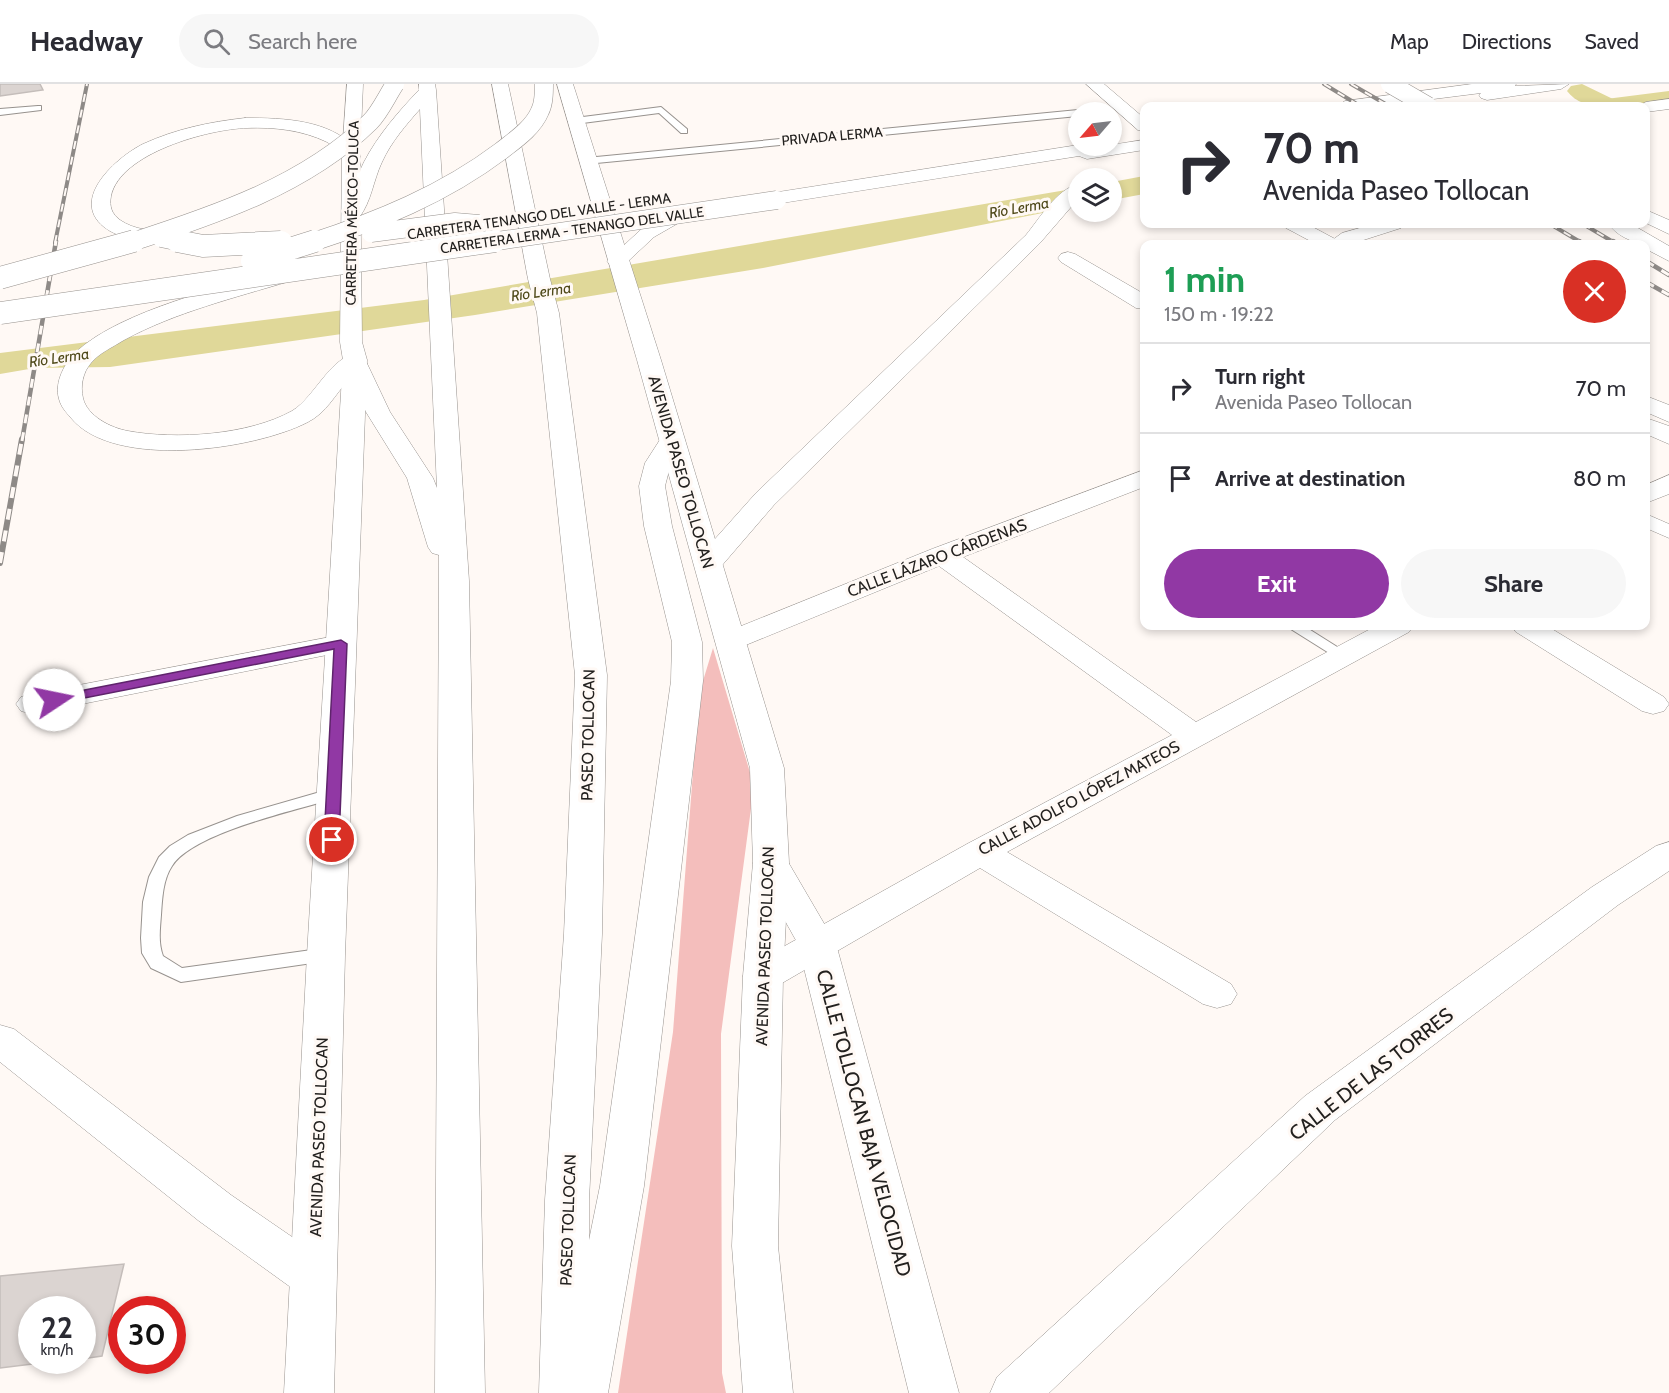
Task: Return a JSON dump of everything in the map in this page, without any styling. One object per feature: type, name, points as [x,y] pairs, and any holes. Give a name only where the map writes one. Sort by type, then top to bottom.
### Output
[{"type":"main road","name":"CARRETERA MÉXICO-TOLUCA","points":[[353,351],[351,154],[355,84]]},
{"type":"main road","points":[[0,278],[139,239],[208,215],[285,182],[335,152],[367,127],[390,99],[395,84]]},
{"type":"main road","name":"PASEO TOLLOCAN","points":[[500,84],[539,279],[548,313],[591,675],[583,934],[567,1200],[564,1393]]},
{"type":"main road","points":[[0,323],[204,276],[341,233],[408,206],[484,166],[522,134],[540,111],[544,84]]},
{"type":"main road","name":"AVENIDA PASEO TOLLOCAN","points":[[565,84],[767,768],[771,863],[764,976],[755,1246],[768,1393]]},
{"type":"main road","points":[[1094,84],[1140,125]]},
{"type":"main road","points":[[1390,84],[1421,102]]},
{"type":"main road","points":[[1375,102],[1508,84]]},
{"type":"main road","points":[[1438,102],[1561,84]]},
{"type":"main road","points":[[352,214],[362,203],[373,163],[427,87]]},
{"type":"main road","points":[[427,87],[455,581],[460,1393]]},
{"type":"main road","points":[[351,154],[333,138],[295,125],[277,123],[228,125],[200,130],[159,142],[139,154],[112,176],[102,194],[101,209],[106,218],[115,226],[203,246],[351,235],[455,222],[479,224]]},
{"type":"main road","points":[[1122,133],[1140,130]]},
{"type":"main road","name":"CARRETERA TENANGO DEL VALLE - LERMA","points":[[644,201],[1068,141]]},
{"type":"main road","points":[[1122,143],[1140,141]]},
{"type":"main road","name":"CARRETERA LERMA - TENANGO DEL VALLE","points":[[0,313],[1140,146]]},
{"type":"main road","points":[[618,263],[644,233],[668,218],[683,213],[1068,152]]},
{"type":"main road","points":[[1118,168],[1140,159]]},
{"type":"main road","points":[[708,564],[765,499],[1033,239],[1068,198]]},
{"type":"main road","name":"CARRETERA TENANGO DEL VALLE - LERMA","points":[[585,209],[620,204]]},
{"type":"main road","name":"CARRETERA TENANGO DEL VALLE - LERMA","points":[[0,296],[232,264],[550,214]]},
{"type":"main road","points":[[1650,218],[1669,228]]},
{"type":"main road","points":[[1300,228],[1323,240]]},
{"type":"main road","points":[[1344,240],[1380,228]]},
{"type":"main road","points":[[1625,228],[1644,240]]},
{"type":"main road","points":[[1650,243],[1669,255]]},
{"type":"main road","points":[[1068,258],[1140,301]]},
{"type":"main road","points":[[319,267],[168,310],[137,322],[95,348],[82,360],[69,385],[70,398],[83,419],[116,437],[155,443],[197,441],[240,435],[298,418],[318,404],[353,351]]},
{"type":"main road","points":[[353,351],[378,412],[420,478],[433,524],[455,581]]},
{"type":"main road","name":"AVENIDA PASEO TOLLOCAN","points":[[309,1393],[353,351]]},
{"type":"main road","points":[[1650,405],[1669,415]]},
{"type":"main road","points":[[1650,427],[1669,436]]},
{"type":"main road","points":[[583,1393],[622,1186],[687,681],[687,642],[658,526],[652,486],[658,463],[672,440]]},
{"type":"main road","name":"CALLE LÁZARO CÁRDENAS","points":[[730,641],[942,555],[1140,480]]},
{"type":"main road","points":[[1650,493],[1669,483]]},
{"type":"main road","points":[[942,555],[1195,736]]},
{"type":"main road","name":"CALLE ADOLFO LÓPEZ MATEOS","points":[[764,976],[980,852],[1390,630]]},
{"type":"main road","points":[[1533,630],[1653,704]]},
{"type":"main road","points":[[32,704],[341,644]]},
{"type":"main road","points":[[980,852],[1218,994]]},
{"type":"main road","name":"CALLE DE LAS TORRES","points":[[1015,1393],[1320,1108],[1605,896],[1669,854]]},
{"type":"main road","name":"CALLE TOLLOCAN BAJA VELOCIDAD","points":[[771,863],[817,944],[934,1393]]},
{"type":"main road","points":[[0,1040],[215,1208],[313,1277]]},
{"type":"street","points":[[1650,522],[1669,532]]},
{"type":"lane","points":[[0,112],[38,108]]},
{"type":"lane","points":[[575,121],[661,110],[684,131]]},
{"type":"lane","name":"PRIVADA LERMA","points":[[586,161],[1068,114]]},
{"type":"lane","points":[[1300,630],[1341,655]]},
{"type":"lane","points":[[326,955],[181,975],[164,969],[155,960],[150,949],[152,896],[165,861],[179,845],[205,832],[334,793]]},
{"type":"shaded area","points":[[713,648],[754,786],[721,1034],[722,1373],[726,1393],[618,1393],[673,1032],[699,694]]},
{"type":"water","points":[[1669,91],[1669,102],[1650,104],[1650,102],[1582,102]]},
{"type":"water","points":[[1140,177],[1140,195],[1122,198],[1122,180]]},
{"type":"water","name":"Río Lerma","points":[[1068,190],[1068,208],[763,268],[475,315],[110,367],[35,368],[0,374],[0,353],[424,300]]},
{"type":"building","points":[[0,84],[40,84],[43,90],[0,96]]},
{"type":"building","points":[[124,1264],[116,1296],[108,1296],[108,1331],[102,1356],[96,1357],[96,1296],[18,1296],[18,1366],[0,1368],[0,1276]]},
{"type":"waterway","points":[[1580,91],[1600,102]]},
{"type":"railway","points":[[55,243],[87,84]]},
{"type":"railway","points":[[1324,84],[1353,102]]},
{"type":"railway","points":[[1351,84],[1382,102]]},
{"type":"railway","points":[[1557,228],[1577,240]]},
{"type":"railway","points":[[1590,228],[1610,240]]},
{"type":"railway","points":[[22,441],[56,241]]},
{"type":"railway","points":[[1650,263],[1669,275]]},
{"type":"railway","points":[[1650,284],[1669,295]]},
{"type":"railway","points":[[0,563],[22,439]]},
{"type":"route","points":[[54,700],[341,644],[332,840]]}]
